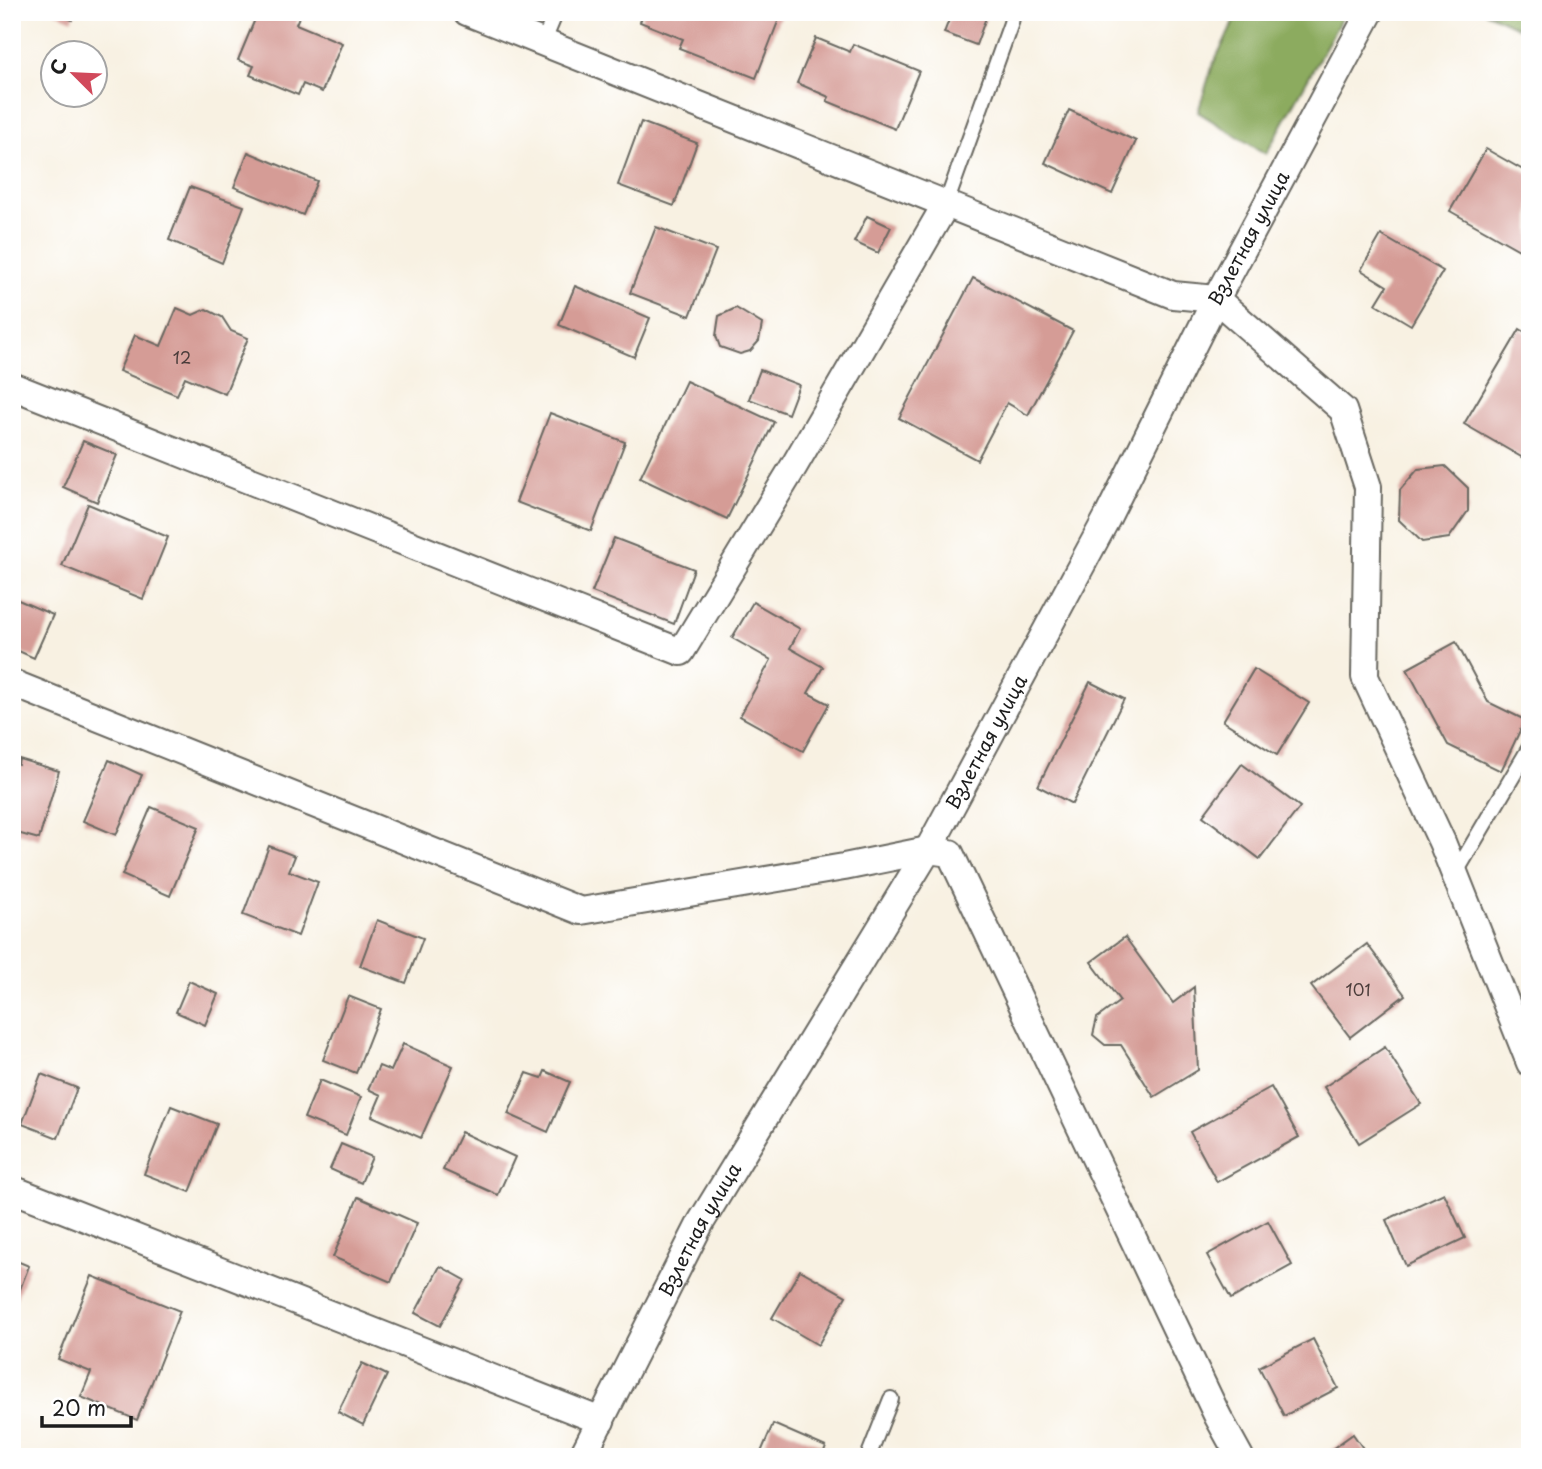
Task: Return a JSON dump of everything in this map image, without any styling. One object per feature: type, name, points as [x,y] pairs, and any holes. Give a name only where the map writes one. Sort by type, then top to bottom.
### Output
[{"type":"street","points":[[467,12],[1173,295],[1216,299],[1343,410],[1368,487],[1365,677],[1442,842],[1530,1063]]},
{"type":"street","name":"Взлетная улица","points":[[582,1457],[701,1222],[928,850],[1107,518],[1216,299],[1370,12]]},
{"type":"street","points":[[12,386],[681,652],[801,455],[946,204]]},
{"type":"street","points":[[12,683],[581,911],[844,867],[928,850],[950,853],[1218,1417],[1240,1457]]},
{"type":"street","points":[[12,1189],[601,1421]]},
{"type":"lane","points":[[543,43],[556,12]]},
{"type":"lane","points":[[946,204],[1013,12]]},
{"type":"lane","points":[[1455,874],[1530,747]]},
{"type":"lane","points":[[868,1457],[891,1399]]},
{"type":"green space","points":[[1239,12],[1345,12],[1266,154],[1198,112],[1213,64]]},
{"type":"green space","points":[[1485,12],[1530,12],[1530,33]]},
{"type":"building","points":[[54,12],[76,12],[72,20]]},
{"type":"building","points":[[258,12],[301,12],[296,24],[342,43],[322,92],[303,84],[298,95],[250,75],[254,66],[238,60]]},
{"type":"building","points":[[644,12],[781,14],[756,78],[679,48],[683,39],[640,22]]},
{"type":"building","points":[[952,12],[988,12],[976,45],[944,33]]},
{"type":"building","points":[[816,38],[850,52],[853,44],[919,71],[895,129],[827,101],[829,97],[797,83]]},
{"type":"building","points":[[1069,110],[1136,141],[1112,194],[1045,163]]},
{"type":"building","points":[[641,122],[697,143],[674,206],[618,185]]},
{"type":"building","points":[[1486,149],[1530,174],[1530,256],[1450,211]]},
{"type":"building","points":[[248,152],[317,181],[303,215],[234,187]]},
{"type":"building","points":[[190,187],[244,206],[222,263],[169,240]]},
{"type":"building","points":[[867,216],[891,227],[878,253],[854,242]]},
{"type":"building","points":[[656,227],[716,250],[690,316],[630,293]]},
{"type":"building","points":[[1381,235],[1443,271],[1411,325],[1376,304],[1387,286],[1361,270]]},
{"type":"building","points":[[973,278],[1073,331],[1028,415],[1007,403],[977,460],[899,418]]},
{"type":"building","points":[[575,286],[650,318],[634,357],[559,325]]},
{"type":"building","points":[[177,308],[193,315],[206,309],[222,317],[231,331],[248,338],[225,394],[185,377],[177,395],[119,371],[135,335],[161,346]]},
{"type":"building","points":[[736,308],[762,324],[759,341],[750,351],[740,354],[720,347],[716,336],[719,316]]},
{"type":"building","points":[[1520,329],[1530,335],[1530,462],[1464,424]]},
{"type":"building","points":[[760,370],[799,385],[788,414],[749,399]]},
{"type":"building","points":[[686,381],[774,422],[727,519],[640,478]]},
{"type":"building","points":[[550,413],[625,442],[591,531],[516,502]]},
{"type":"building","points":[[83,441],[117,455],[97,502],[63,487]]},
{"type":"building","points":[[1445,466],[1468,488],[1468,511],[1449,538],[1422,542],[1399,520],[1400,490],[1418,469]]},
{"type":"building","points":[[88,504],[168,537],[143,599],[62,566]]},
{"type":"building","points":[[614,538],[694,569],[674,624],[592,592]]},
{"type":"building","points":[[16,599],[53,615],[34,658],[12,648],[12,608]]},
{"type":"building","points":[[753,602],[800,629],[790,648],[823,667],[808,693],[829,704],[803,751],[740,716],[771,660],[732,638]]},
{"type":"building","points":[[1456,642],[1488,702],[1525,720],[1501,771],[1448,745],[1407,669]]},
{"type":"building","points":[[1254,669],[1309,703],[1277,755],[1223,721]]},
{"type":"building","points":[[1090,682],[1124,699],[1072,804],[1038,786]]},
{"type":"building","points":[[19,759],[59,771],[39,839],[17,833],[13,848],[12,762],[18,764]]},
{"type":"building","points":[[109,760],[142,775],[116,835],[83,821]]},
{"type":"building","points":[[1242,764],[1300,807],[1260,859],[1203,816]]},
{"type":"building","points":[[151,807],[199,827],[170,896],[122,875]]},
{"type":"building","points":[[269,846],[295,856],[289,871],[318,882],[298,936],[243,915]]},
{"type":"building","points":[[377,920],[423,938],[406,983],[360,966]]},
{"type":"building","points":[[1125,937],[1173,1003],[1194,987],[1198,1070],[1154,1097],[1121,1045],[1105,1045],[1093,1035],[1097,1018],[1120,1001],[1091,962]]},
{"type":"building","points":[[1367,944],[1405,995],[1350,1037],[1311,986]]},
{"type":"building","points":[[189,981],[218,994],[205,1025],[176,1012]]},
{"type":"building","points":[[348,996],[381,1009],[356,1073],[323,1060]]},
{"type":"building","points":[[403,1044],[453,1066],[421,1138],[372,1116],[381,1095],[368,1089],[379,1066],[391,1071]]},
{"type":"building","points":[[1385,1047],[1421,1104],[1359,1143],[1324,1087]]},
{"type":"building","points":[[545,1071],[570,1082],[548,1132],[508,1114],[527,1073],[542,1078]]},
{"type":"building","points":[[41,1074],[77,1088],[58,1138],[22,1124]]},
{"type":"building","points":[[320,1080],[361,1097],[346,1135],[304,1118]]},
{"type":"building","points":[[1271,1087],[1299,1137],[1217,1182],[1190,1132]]},
{"type":"building","points":[[171,1106],[217,1124],[190,1192],[144,1174]]},
{"type":"building","points":[[461,1132],[515,1157],[498,1195],[443,1170]]},
{"type":"building","points":[[341,1144],[372,1157],[361,1183],[330,1169]]},
{"type":"building","points":[[1444,1193],[1465,1238],[1406,1266],[1386,1220]]},
{"type":"building","points":[[358,1197],[417,1223],[391,1282],[333,1257]]},
{"type":"building","points":[[1268,1221],[1292,1265],[1231,1299],[1207,1255]]},
{"type":"building","points":[[12,1259],[29,1266],[12,1310]]},
{"type":"building","points":[[440,1266],[465,1280],[440,1326],[415,1313]]},
{"type":"building","points":[[800,1270],[846,1296],[818,1345],[772,1318]]},
{"type":"building","points":[[92,1276],[180,1311],[137,1420],[81,1397],[91,1372],[58,1359]]},
{"type":"building","points":[[1313,1339],[1338,1388],[1284,1416],[1259,1367]]},
{"type":"building","points":[[362,1363],[387,1375],[363,1425],[338,1412]]},
{"type":"building","points":[[773,1424],[826,1447],[822,1457],[759,1457]]},
{"type":"building","points":[[1353,1434],[1369,1457],[1321,1457]]}]
